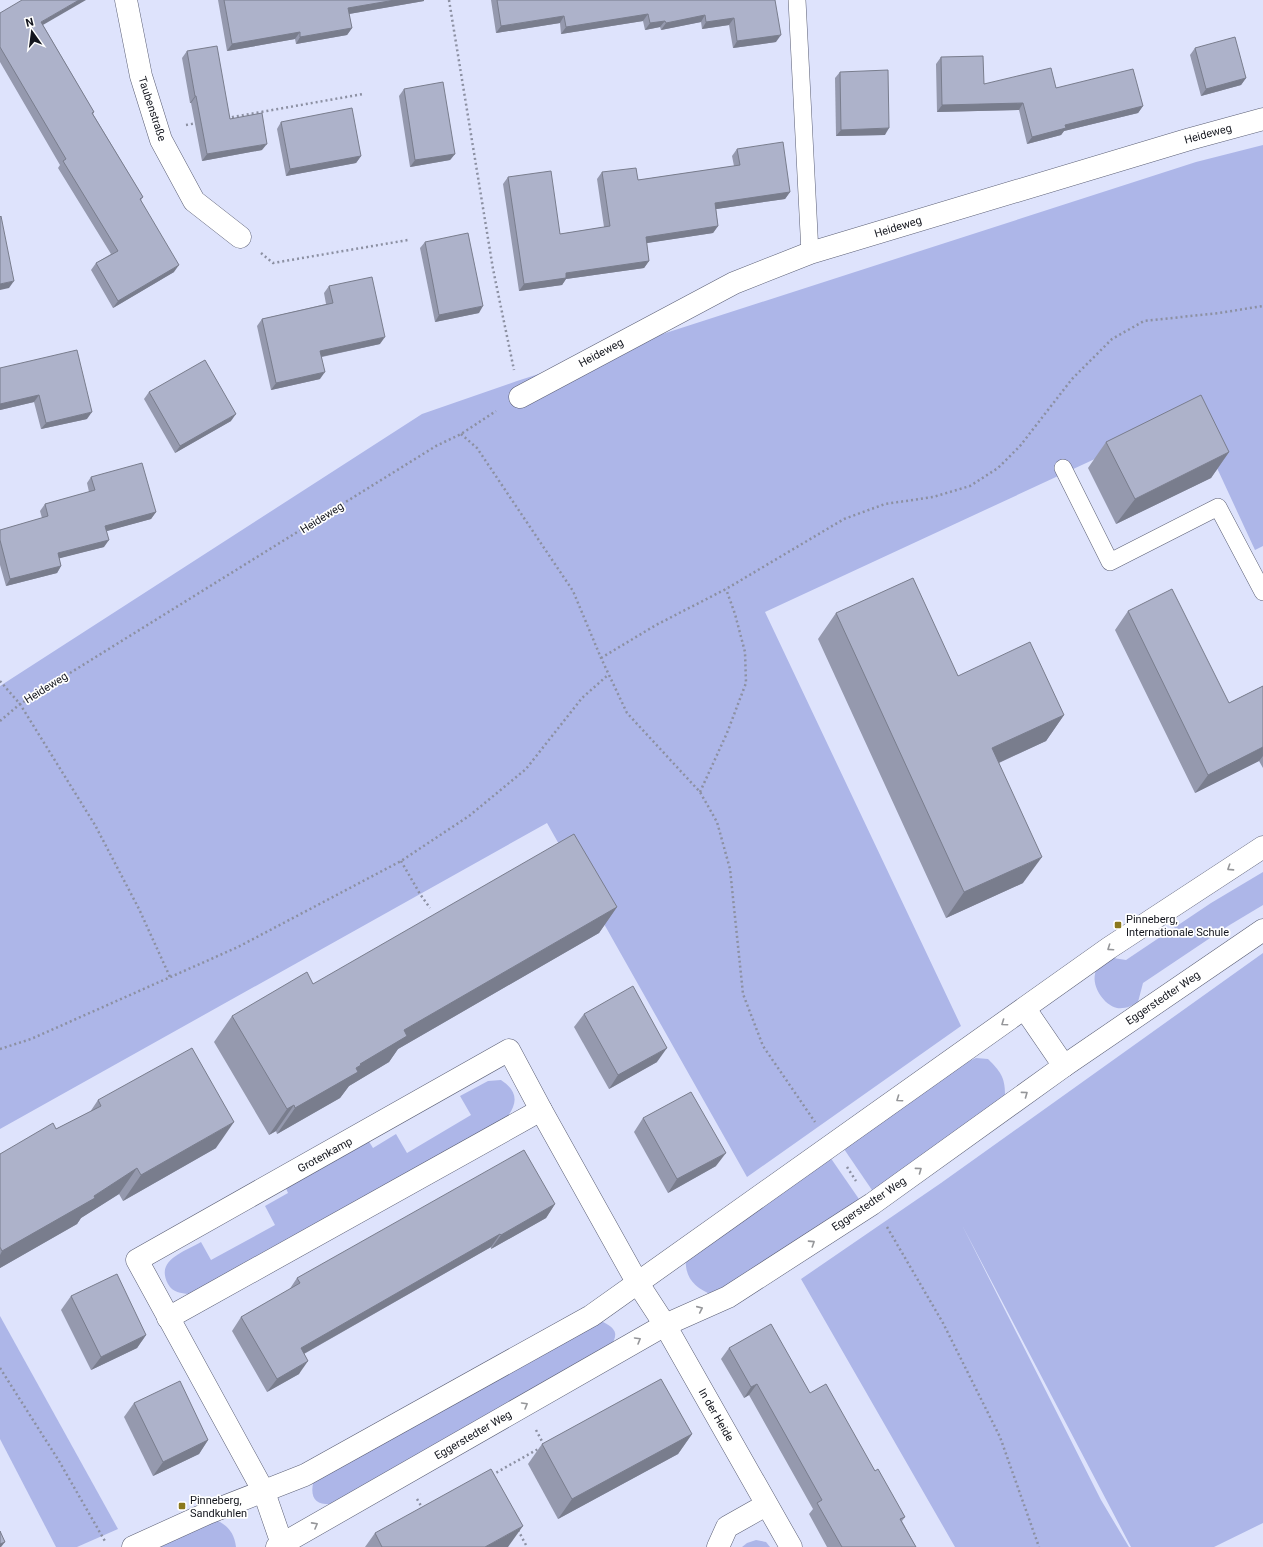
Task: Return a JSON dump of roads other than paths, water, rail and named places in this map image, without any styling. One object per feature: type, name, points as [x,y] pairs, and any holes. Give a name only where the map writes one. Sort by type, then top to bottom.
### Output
[{"type":"street","name":"Taubenstraße","points":[[126,0],[141,76],[161,140],[194,200],[240,237]]},
{"type":"street","name":"Heideweg","points":[[520,396],[734,283],[810,253],[1183,141],[1263,119]]},
{"type":"street","points":[[133,1547],[208,1513],[305,1475],[591,1316],[1115,944],[1263,847]]},
{"type":"street","name":"Eggerstedter Weg","points":[[264,1492],[280,1546],[665,1325],[728,1297],[872,1204],[1064,1066],[1263,930]]},
{"type":"street","points":[[1025,1009],[1064,1066]]},
{"type":"street","name":"Grotenkamp","points":[[264,1492],[137,1260],[510,1050],[541,1110],[637,1282]]},
{"type":"street","points":[[168,1318],[541,1110]]},
{"type":"street","points":[[637,1282],[665,1325]]},
{"type":"street","name":"In der Heide","points":[[665,1325],[791,1547]]},
{"type":"street","points":[[718,1547],[727,1527],[766,1505]]},
{"type":"lane","points":[[797,0],[810,253]]},
{"type":"lane","points":[[1063,468],[1110,562],[1218,507],[1263,592]]},
{"type":"place","name":"Pinneberg, Internationale Schule","points":[[1118,925]]},
{"type":"place","name":"Pinneberg, Sandkuhlen","points":[[182,1506]]}]
